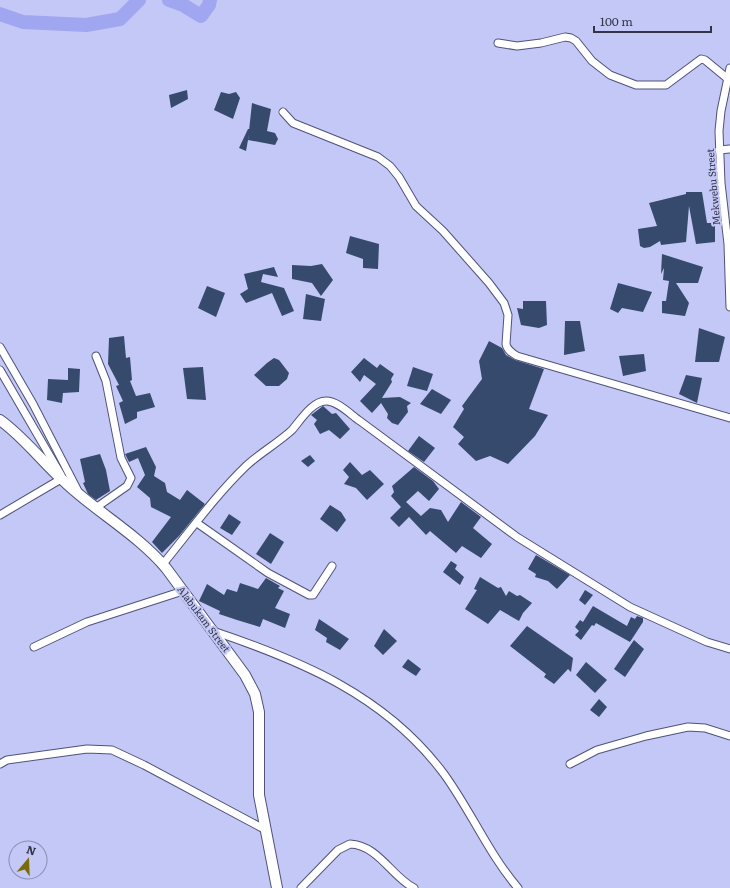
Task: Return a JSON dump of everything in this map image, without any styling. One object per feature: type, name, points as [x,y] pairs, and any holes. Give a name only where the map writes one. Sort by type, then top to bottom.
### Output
[{"type":"street","points":[[498,43],[517,46],[540,44],[565,37],[570,38],[576,40],[592,61],[610,75],[636,86],[666,85],[701,60],[705,60],[728,79]]},
{"type":"street","name":"Mekwebu Street","points":[[730,68],[720,111],[719,150],[728,244],[730,307]]},
{"type":"street","points":[[283,112],[293,123],[378,157],[390,166],[416,206],[443,231],[489,283],[504,303],[508,315],[506,348],[511,352],[517,356],[730,418]]},
{"type":"street","points":[[719,150],[730,149]]},
{"type":"street","points":[[0,347],[33,404],[80,495]]},
{"type":"street","points":[[96,356],[106,381],[121,458],[131,478],[127,486],[97,507]]},
{"type":"street","points":[[0,370],[64,481],[0,515]]},
{"type":"street","points":[[163,564],[212,504],[247,465],[286,434],[319,403],[329,401],[341,407],[517,538],[630,607],[707,642],[730,649]]},
{"type":"street","name":"Alabukam Street","points":[[0,420],[15,430],[64,481],[80,495],[151,551],[163,564],[245,675],[254,694],[258,712],[259,794],[264,829],[277,888]]},
{"type":"street","points":[[197,523],[268,573],[309,595],[313,595],[332,566]]},
{"type":"street","points":[[34,647],[86,622],[183,591]]},
{"type":"street","points":[[213,631],[272,651],[334,680],[391,717],[429,756],[444,775],[502,870],[518,888]]},
{"type":"street","points":[[570,764],[597,750],[646,736],[688,727],[705,728],[730,736]]},
{"type":"street","points":[[0,764],[8,760],[87,749],[112,750],[144,765],[264,829]]},
{"type":"street","points":[[301,888],[338,850],[350,844],[376,855],[405,884],[414,888]]},
{"type":"building","points":[[187,90],[188,99],[171,108],[169,95]]},
{"type":"building","points":[[221,92],[229,94],[236,92],[240,98],[233,119],[214,110]]},
{"type":"building","points":[[252,103],[271,109],[267,131],[275,133],[278,139],[275,145],[248,140]]},
{"type":"building","points":[[248,129],[250,129],[246,151],[239,148]]},
{"type":"building","points":[[686,192],[702,192],[707,223],[715,223],[715,242],[696,244],[689,206],[686,242],[661,245],[660,241],[650,247],[644,248],[640,246],[638,229],[657,226],[649,203],[686,194]]},
{"type":"building","points":[[350,236],[379,244],[378,269],[363,268],[363,259],[346,253]]},
{"type":"building","points":[[662,254],[703,267],[698,283],[676,283],[689,303],[685,316],[662,313],[662,301],[666,301],[669,281],[663,280],[664,268],[661,274]]},
{"type":"building","points":[[322,264],[333,280],[321,296],[312,283],[292,279],[292,265],[311,266]]},
{"type":"building","points":[[274,267],[278,277],[263,274],[261,282],[284,288],[294,311],[282,316],[272,293],[246,303],[240,294],[248,289],[244,274]]},
{"type":"building","points":[[618,283],[652,292],[643,312],[622,308],[618,313],[610,309]]},
{"type":"building","points":[[207,286],[225,293],[216,317],[198,308]]},
{"type":"building","points":[[306,294],[325,299],[321,321],[303,319]]},
{"type":"building","points":[[523,301],[546,301],[547,325],[539,328],[521,325],[517,308],[523,309]]},
{"type":"building","points":[[565,321],[580,321],[585,351],[564,355]]},
{"type":"building","points":[[699,328],[725,337],[719,362],[695,362]]},
{"type":"building","points":[[124,336],[126,358],[130,357],[132,380],[130,381],[136,396],[150,393],[155,407],[137,412],[137,418],[125,424],[119,403],[123,401],[116,386],[119,385],[108,364],[109,338]]},
{"type":"building","points":[[489,341],[502,348],[506,355],[515,360],[544,369],[529,409],[548,415],[535,436],[508,464],[490,456],[476,461],[458,444],[464,437],[453,427],[464,409],[462,406],[482,379],[479,361]]},
{"type":"building","points":[[644,354],[646,371],[623,376],[619,356]]},
{"type":"building","points":[[274,358],[279,360],[289,373],[287,379],[279,386],[266,386],[254,375]]},
{"type":"building","points":[[364,358],[377,368],[380,364],[394,374],[391,379],[392,382],[382,398],[400,397],[411,403],[407,406],[408,412],[398,425],[392,423],[387,418],[388,414],[381,403],[372,413],[360,401],[376,384],[364,375],[360,382],[351,372]]},
{"type":"building","points":[[203,367],[206,400],[187,399],[183,368]]},
{"type":"building","points":[[413,367],[433,374],[427,391],[407,386]]},
{"type":"building","points":[[68,368],[80,369],[79,392],[63,393],[62,403],[47,400],[48,379],[68,380]]},
{"type":"building","points":[[686,375],[702,378],[697,403],[679,394]]},
{"type":"building","points":[[432,389],[451,400],[441,414],[420,404]]},
{"type":"building","points":[[323,406],[332,414],[336,413],[350,429],[340,439],[329,430],[320,434],[314,424],[317,420],[311,415]]},
{"type":"building","points":[[419,436],[435,448],[424,462],[408,451]]},
{"type":"building","points":[[146,447],[156,467],[154,476],[165,483],[167,492],[180,500],[187,490],[205,504],[179,536],[162,553],[152,542],[171,517],[151,507],[150,498],[137,487],[145,475],[138,458],[129,462],[125,454]]},
{"type":"building","points":[[100,454],[106,470],[110,491],[96,500],[88,494],[83,483],[85,482],[80,459]]},
{"type":"building","points":[[310,455],[315,461],[308,467],[301,461]]},
{"type":"building","points":[[350,462],[362,475],[370,470],[384,484],[367,500],[356,488],[344,484],[349,477],[343,470]]},
{"type":"building","points":[[414,467],[433,481],[439,489],[429,501],[418,491],[406,502],[421,516],[430,508],[441,510],[448,522],[461,502],[481,517],[473,528],[492,544],[481,558],[462,546],[456,553],[430,531],[426,535],[409,517],[399,527],[390,518],[401,507],[391,496],[394,492],[392,486]]},
{"type":"building","points":[[330,505],[341,512],[346,520],[337,532],[320,519]]},
{"type":"building","points":[[229,514],[241,522],[232,535],[220,528]]},
{"type":"building","points":[[270,533],[284,542],[271,564],[256,554]]},
{"type":"building","points":[[536,555],[570,575],[557,589],[548,581],[535,577],[536,574],[528,569]]},
{"type":"building","points":[[451,561],[457,565],[455,569],[464,577],[460,585],[443,572]]},
{"type":"building","points":[[480,577],[498,588],[501,587],[506,596],[509,591],[517,596],[520,595],[532,603],[523,613],[519,621],[500,610],[488,624],[465,609],[477,590],[474,589]]},
{"type":"building","points":[[266,578],[280,586],[278,588],[284,591],[275,608],[290,614],[285,628],[263,619],[260,627],[237,620],[219,614],[220,611],[199,601],[207,584],[224,595],[227,589],[237,592],[240,583],[258,589]]},
{"type":"building","points":[[585,590],[593,595],[585,605],[579,600]]},
{"type":"building","points":[[593,606],[627,626],[631,617],[635,619],[637,616],[643,618],[643,622],[630,642],[596,623],[594,626],[592,625],[581,640],[575,635],[579,631],[575,627],[580,620],[583,622]]},
{"type":"building","points":[[319,619],[349,639],[340,650],[326,642],[327,638],[315,630]]},
{"type":"building","points":[[527,626],[573,658],[571,672],[568,669],[554,684],[544,677],[546,674],[510,646]]},
{"type":"building","points":[[384,629],[397,641],[383,655],[374,646]]},
{"type":"building","points":[[634,640],[644,649],[625,677],[614,669]]},
{"type":"building","points":[[408,659],[421,669],[416,676],[402,667]]},
{"type":"building","points":[[586,662],[607,680],[595,693],[576,675]]},
{"type":"building","points":[[599,699],[607,707],[599,717],[590,710]]},
{"type":"waterway","points":[[0,14],[23,22],[86,25],[120,19],[139,0]]},
{"type":"waterway","points":[[169,0],[183,5],[201,16],[209,5],[210,0]]}]
